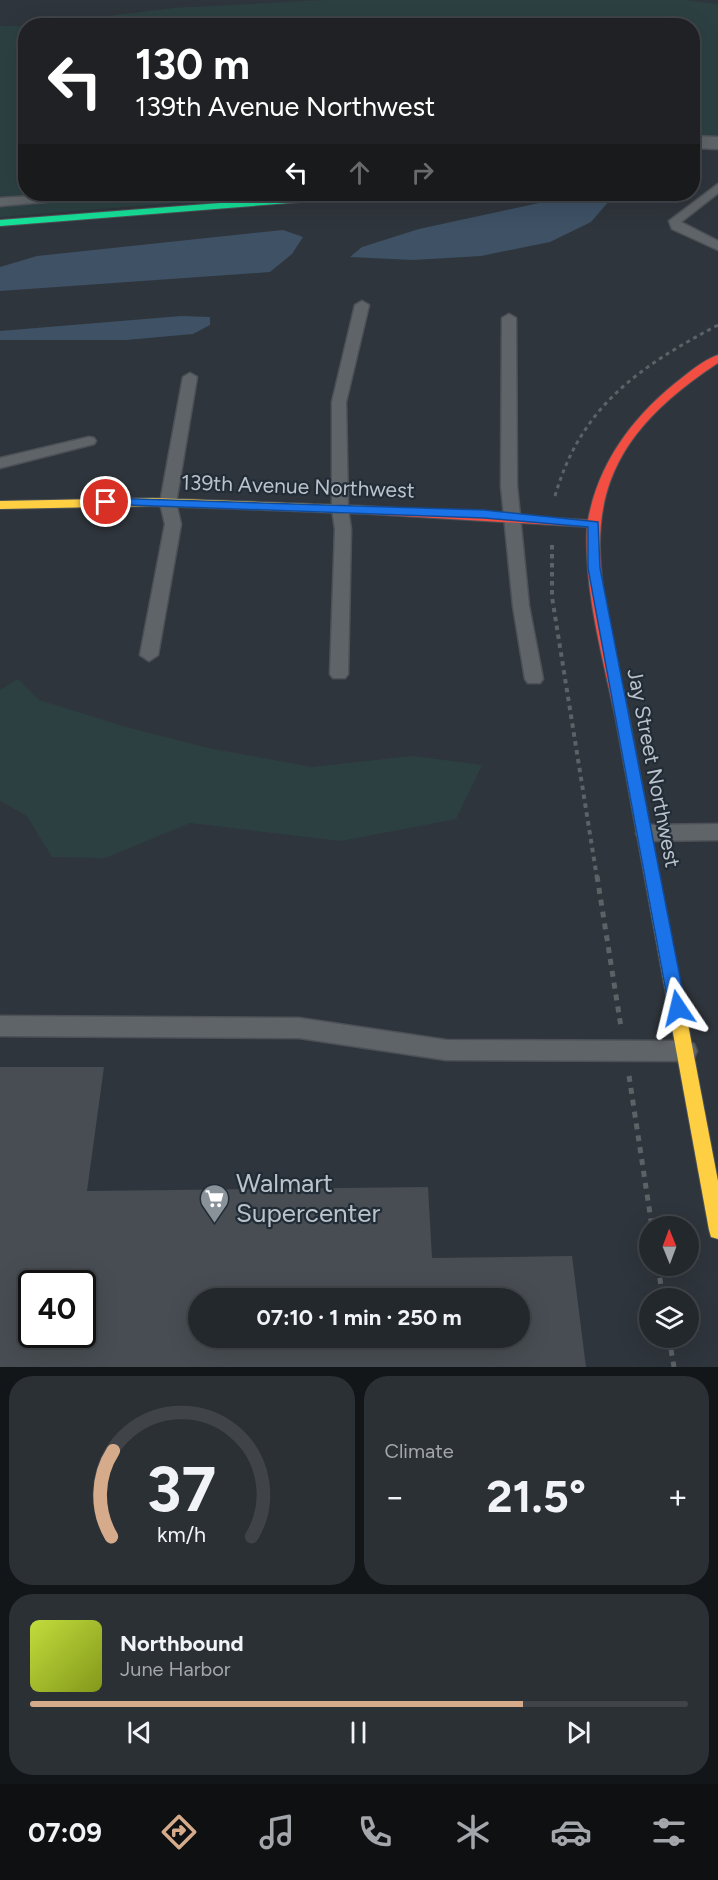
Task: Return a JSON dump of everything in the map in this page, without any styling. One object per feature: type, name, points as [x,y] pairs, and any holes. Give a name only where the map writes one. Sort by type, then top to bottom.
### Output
[{"type":"street","points":[[700,142],[718,143]]},
{"type":"street","points":[[0,223],[277,201]]},
{"type":"street","name":"Jay Street Northwest","points":[[718,358],[669,391],[632,431],[621,447],[602,488],[594,524],[594,568],[646,832],[718,1230]]},
{"type":"street","name":"139th Avenue Northwest","points":[[0,505],[94,501],[168,503],[511,517],[594,524]]},
{"type":"lane","points":[[718,187],[675,221],[676,226],[684,231],[718,246]]},
{"type":"lane","points":[[0,202],[18,201]]},
{"type":"lane","points":[[339,674],[343,529],[340,509],[339,402],[362,305]]},
{"type":"lane","points":[[509,318],[511,517],[521,606],[534,679]]},
{"type":"lane","points":[[149,655],[173,524],[168,503],[190,377]]},
{"type":"lane","points":[[0,463],[89,441]]},
{"type":"lane","points":[[646,832],[718,832]]},
{"type":"lane","points":[[0,1026],[299,1028],[446,1050],[686,1052]]},
{"type":"path","points":[[553,542],[550,570],[552,597],[616,1000]]},
{"type":"path","points":[[633,1108],[650,1216]]},
{"type":"path","points":[[671,1348],[674,1367]]},
{"type":"green space","points":[[325,0],[685,0],[718,4],[718,137],[700,136],[700,18],[92,18],[174,8]]},
{"type":"green space","points":[[0,26],[18,26],[18,201],[200,201],[0,217]]},
{"type":"green space","points":[[18,679],[39,700],[126,727],[208,748],[312,767],[412,756],[482,765],[456,819],[341,841],[190,823],[105,858],[52,857],[27,816],[0,801],[0,690]]},
{"type":"water","points":[[548,201],[609,201],[591,222],[550,242],[481,256],[413,260],[350,257],[362,247],[419,229]]},
{"type":"water","points":[[283,230],[303,237],[292,254],[270,272],[0,291],[0,267],[37,256]]},
{"type":"water","points":[[181,316],[210,317],[210,325],[193,334],[126,340],[0,340],[0,331]]},
{"type":"building","name":"Walmart Supercenter","points":[[0,1067],[104,1067],[87,1191],[428,1187],[432,1258],[572,1256],[586,1367],[0,1367]]},
{"type":"traffic: fast","points":[[0,223],[277,201]]},
{"type":"traffic: slow","points":[[0,505],[152,502],[367,510]]},
{"type":"traffic: slow","points":[[622,716],[718,1230]]},
{"type":"traffic: jam","points":[[622,716],[594,573],[593,528],[598,501],[619,451],[635,428],[674,389],[718,358]]},
{"type":"traffic: jam","points":[[367,510],[594,524]]},
{"type":"place","name":"Walmart Supercenter","points":[[215,1224]]},
{"type":"route","points":[[106,502],[484,514],[594,524],[594,568],[678,1008]]}]
